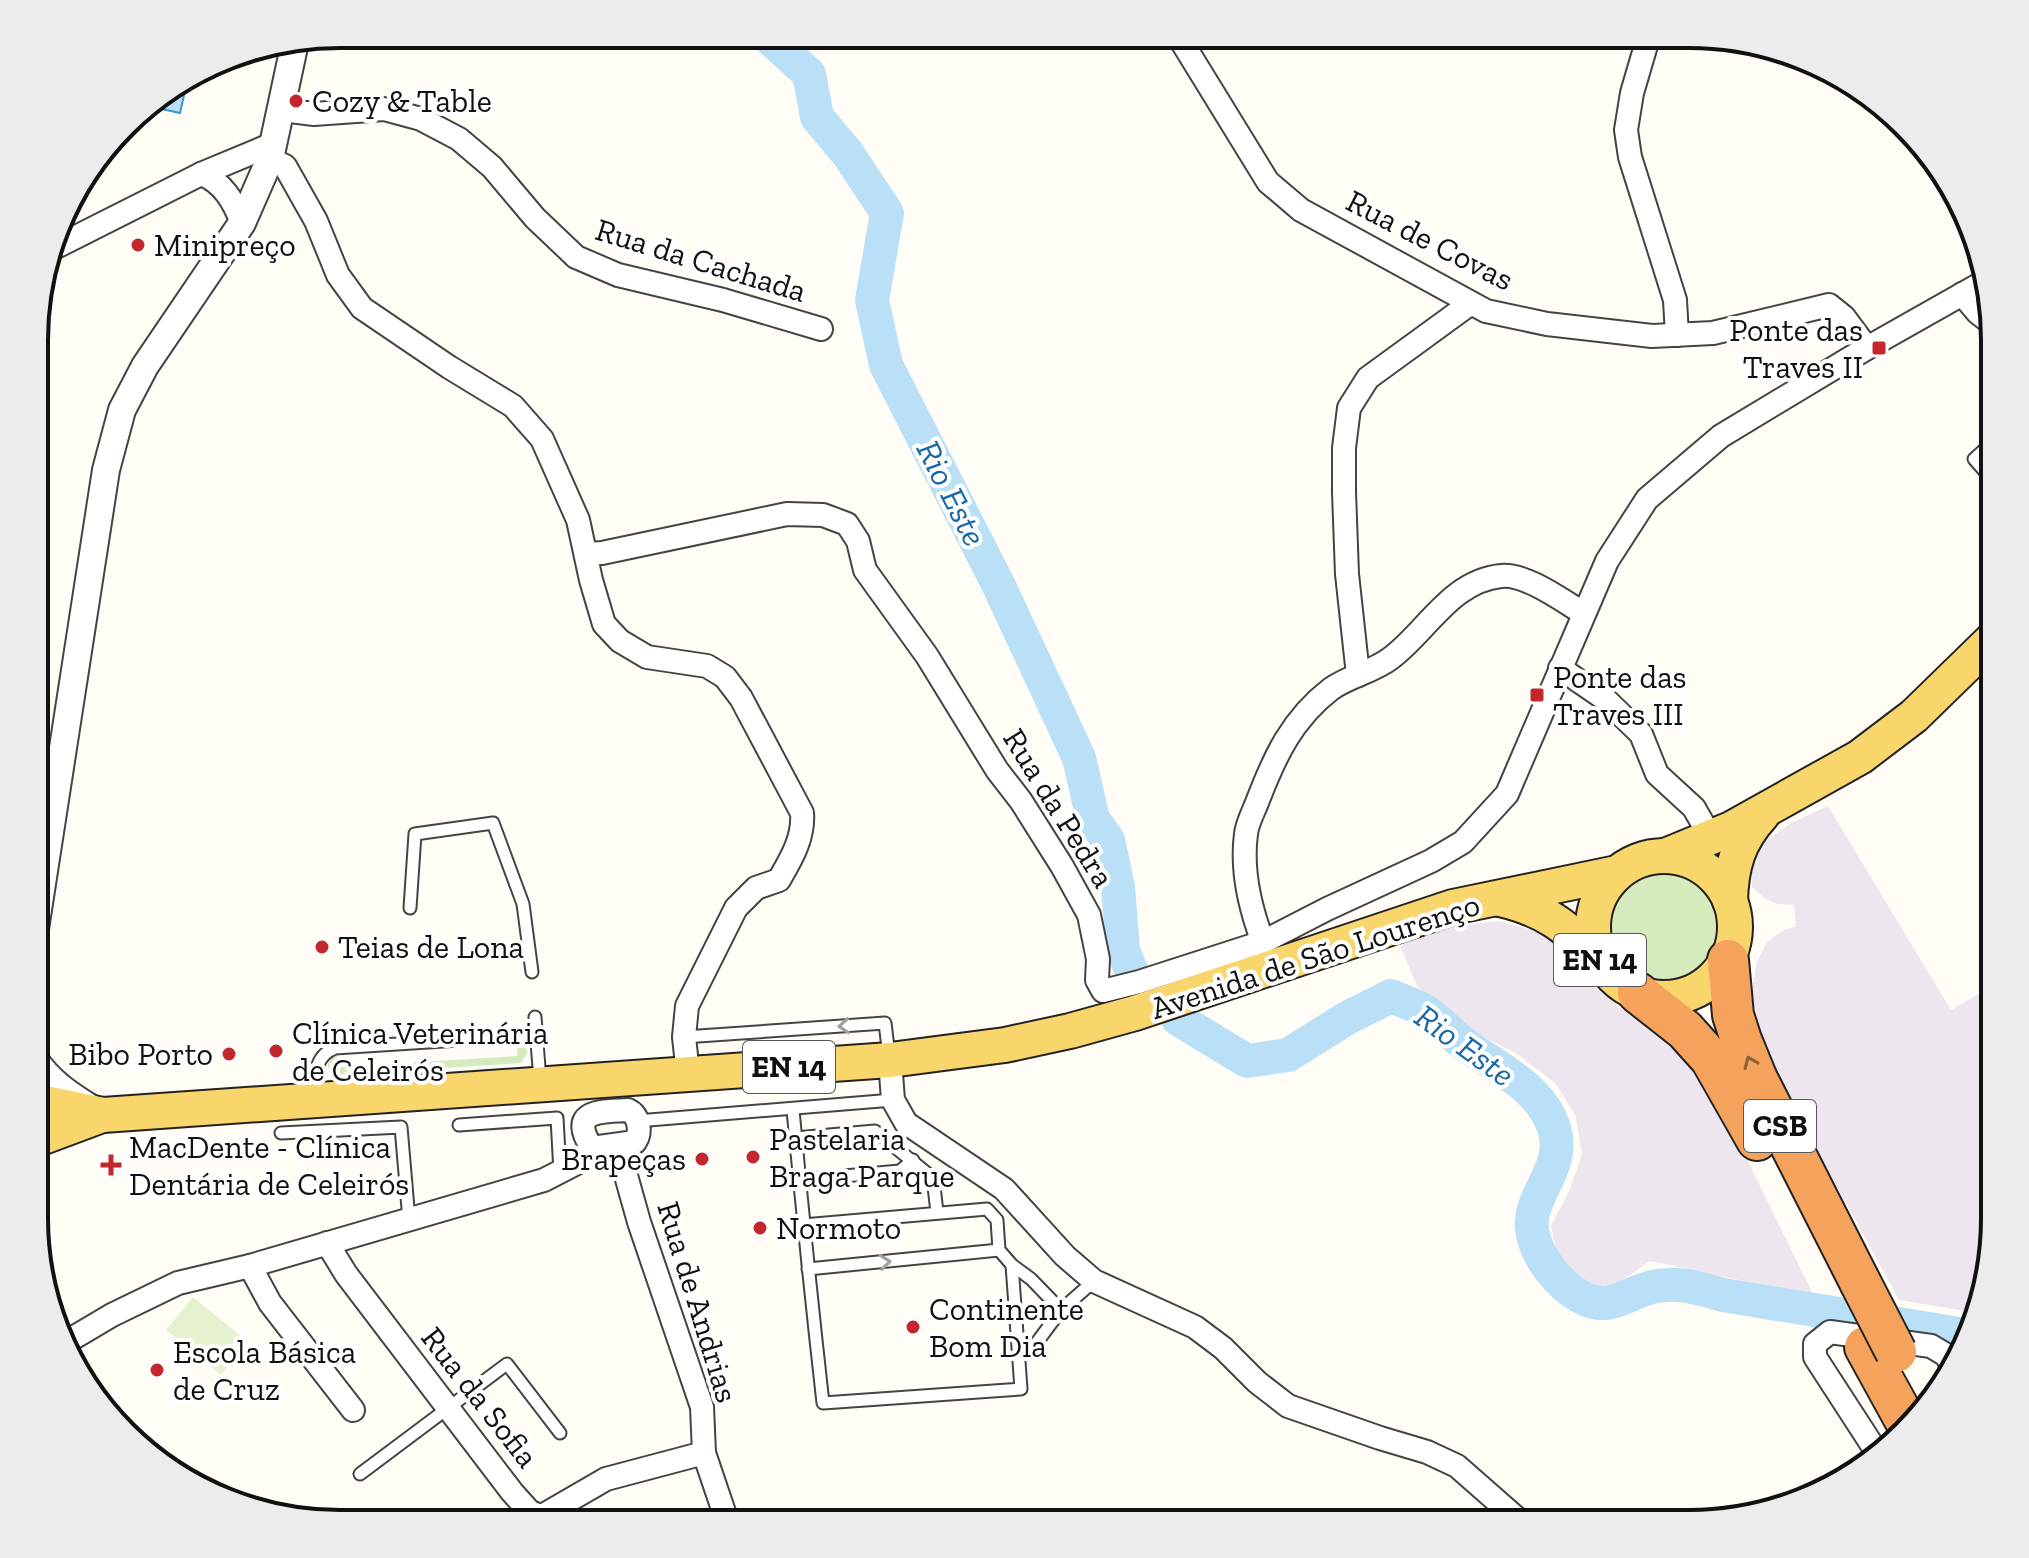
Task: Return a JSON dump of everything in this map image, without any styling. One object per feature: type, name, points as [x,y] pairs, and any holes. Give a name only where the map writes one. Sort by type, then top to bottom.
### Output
[{"type":"highway","name":"CSB","points":[[1728,960],[1733,1015],[1746,1053],[1791,1149],[1844,1280]]},
{"type":"highway","name":"CSB","points":[[1638,993],[1685,1030],[1711,1059],[1734,1095],[1844,1280],[1881,1350],[1904,1414]]},
{"type":"highway","name":"CSB","points":[[1881,1350],[1919,1398]]},
{"type":"main road","name":"Avenida de São Lourenço","points":[[890,1060],[1015,1043],[1135,1013],[1258,957],[1453,907],[1617,873],[1645,858],[1665,856],[1711,838],[1860,757],[1888,738],[1981,651]]},
{"type":"main road","name":"Avenida de São Lourenço","points":[[1728,960],[1735,938],[1735,916],[1730,901],[1735,856],[1753,825],[1768,809]]},
{"type":"main road","points":[[1665,856],[1685,859],[1707,870],[1719,881],[1730,901]]},
{"type":"main road","name":"EN 14","points":[[1599,959],[1593,937],[1593,914],[1598,899],[1617,873]]},
{"type":"main road","name":"Avenida de São Lourenço","points":[[1495,898],[1522,905],[1561,923],[1599,959],[1612,977],[1638,993]]},
{"type":"main road","name":"EN 14","points":[[1638,993],[1652,998],[1675,998],[1696,991],[1715,978],[1728,960]]},
{"type":"main road","name":"EN 14","points":[[48,1104],[103,1115],[541,1084],[609,1095],[688,1074],[890,1060]]},
{"type":"main road","name":"EN 14","points":[[48,1135],[103,1115]]},
{"type":"street","name":"Rua de Covas","points":[[1186,48],[1268,182],[1301,210],[1486,311],[1547,324],[1652,336],[1713,333],[1829,305],[1844,317],[1867,348]]},
{"type":"street","points":[[1645,48],[1632,93],[1626,130],[1630,157],[1675,300],[1677,335]]},
{"type":"street","points":[[48,835],[106,470],[122,410],[145,366],[242,223],[271,152],[293,52]]},
{"type":"street","name":"Rua da Cachada","points":[[282,110],[314,114],[384,109],[421,119],[459,139],[492,167],[535,218],[576,257],[618,275],[723,300],[821,329]]},
{"type":"street","points":[[65,242],[201,174],[271,152]]},
{"type":"street","points":[[271,152],[285,166],[316,221],[338,275],[362,308],[513,406],[542,439],[578,520],[604,624],[620,641],[647,657],[707,666],[725,677],[741,698],[802,813],[803,826],[799,840],[779,880],[747,894],[729,918],[687,1006],[684,1037],[688,1074]]},
{"type":"street","points":[[201,174],[215,179],[235,205],[242,223]]},
{"type":"street","points":[[1583,613],[1534,585],[1504,575],[1479,581],[1455,594],[1389,660],[1332,688],[1314,706],[1277,751],[1246,832],[1245,866],[1258,957],[1327,909],[1431,861],[1463,842],[1507,794],[1607,561],[1647,499],[1721,436],[1972,289],[1979,314]]},
{"type":"street","points":[[1358,675],[1347,574],[1345,519],[1344,448],[1349,408],[1368,378],[1471,303]]},
{"type":"street","name":"Rua da Pedra","points":[[586,554],[787,514],[807,513],[847,524],[854,532],[865,570],[927,656],[997,770],[1021,801],[1062,866],[1089,915],[1098,959],[1097,980],[1103,991],[1258,957]]},
{"type":"street","points":[[1560,668],[1605,699],[1641,734],[1657,774],[1694,808],[1711,838]]},
{"type":"street","points":[[890,1060],[893,1100],[906,1123],[1004,1189],[1065,1256],[1094,1281],[1195,1327],[1288,1406],[1427,1452],[1457,1466],[1507,1510]]},
{"type":"street","points":[[48,1077],[68,1094],[103,1115]]},
{"type":"street","points":[[74,1338],[178,1283],[250,1266],[544,1180],[575,1164],[592,1148],[632,1144],[638,1137],[636,1115],[609,1095],[587,1116],[586,1136],[592,1148]]},
{"type":"street","name":"Rua de Andrias","points":[[624,1145],[625,1172],[639,1222],[702,1407],[704,1453],[723,1510]]},
{"type":"street","name":"Rua da Sofia","points":[[327,1243],[346,1274],[448,1410],[528,1510]]},
{"type":"street","points":[[250,1266],[270,1303],[353,1410]]},
{"type":"street","points":[[1872,1445],[1815,1357],[1815,1344],[1819,1338],[1830,1332],[1931,1346],[1946,1356]]},
{"type":"street","name":"Rua da Sofia","points":[[553,1510],[606,1479],[704,1453]]},
{"type":"lane","points":[[1981,453],[1974,459],[1981,467]]},
{"type":"lane","points":[[410,908],[415,834],[493,823],[523,904],[532,972]]},
{"type":"lane","points":[[535,1017],[541,1084]]},
{"type":"lane","points":[[684,1037],[885,1023],[890,1060]]},
{"type":"lane","points":[[315,1100],[319,1061],[325,1052],[335,1048],[537,1035]]},
{"type":"lane","points":[[637,1121],[893,1100]]},
{"type":"lane","points":[[793,1110],[823,1403],[1021,1389],[1012,1265]]},
{"type":"lane","points":[[459,1125],[557,1118],[560,1172]]},
{"type":"lane","points":[[281,1133],[401,1127],[409,1220]]},
{"type":"lane","points":[[795,1138],[875,1131],[933,1178],[937,1212]]},
{"type":"lane","points":[[799,1180],[900,1171],[913,1160]]},
{"type":"lane","points":[[803,1225],[987,1209],[997,1220],[999,1250],[1061,1310]]},
{"type":"lane","points":[[808,1269],[999,1250]]},
{"type":"lane","points":[[1019,1353],[1035,1345],[1061,1310],[1094,1281]]},
{"type":"lane","points":[[360,1474],[507,1364],[560,1433]]},
{"type":"shaded area","points":[[1828,806],[1951,1010],[1981,992],[1981,1218],[1975,1275],[1965,1311],[1899,1300],[1790,1100],[1759,1029],[1752,990],[1757,961],[1767,942],[1796,926],[1794,905],[1777,904],[1752,887],[1752,862],[1763,843],[1791,823]]},
{"type":"shaded area","points":[[1499,921],[1540,932],[1568,949],[1588,982],[1627,1013],[1663,1033],[1699,1073],[1736,1137],[1814,1296],[1650,1261],[1601,1291],[1577,1280],[1557,1253],[1551,1226],[1570,1189],[1582,1154],[1576,1117],[1556,1084],[1517,1054],[1456,1023],[1417,986],[1400,946],[1443,928]]},
{"type":"green space","points":[[1664,872],[1685,877],[1703,888],[1714,906],[1719,927],[1714,948],[1703,966],[1685,977],[1664,982],[1643,977],[1625,966],[1614,948],[1609,927],[1614,906],[1625,888],[1643,877]]},
{"type":"green space","points":[[517,1044],[522,1044],[528,1052],[521,1063],[333,1075],[328,1067],[329,1059],[337,1055],[338,1067],[517,1056]]},
{"type":"green space","points":[[193,1297],[248,1342],[221,1375],[166,1330]]},
{"type":"water","points":[[185,93],[180,113],[161,109]]},
{"type":"waterway","name":"Rio Este","points":[[780,48],[809,74],[817,117],[848,154],[887,213],[872,300],[886,365],[999,586],[1079,758],[1093,819],[1108,840],[1118,887],[1123,950],[1133,975]]},
{"type":"waterway","name":"Rio Este","points":[[1178,1019],[1247,1061],[1288,1055],[1347,1018],[1391,996],[1430,1015],[1529,1090],[1548,1114],[1554,1128],[1556,1150],[1534,1209],[1533,1235],[1552,1272],[1572,1292],[1583,1298],[1593,1302],[1610,1302],[1652,1287],[1679,1285],[1957,1334]]},
{"type":"place","name":"Cozy & Table","points":[[296,101]]},
{"type":"place","name":"Minipreço","points":[[138,245]]},
{"type":"place","name":"Ponte das Traves II","points":[[1879,348]]},
{"type":"place","name":"Ponte das Traves III","points":[[1537,695]]},
{"type":"place","name":"Teias de Lona","points":[[322,947]]},
{"type":"place","name":"Clínica Veterinária de Celeirós","points":[[276,1051]]},
{"type":"place","name":"Bibo Porto","points":[[229,1054]]},
{"type":"place","name":"Pastelaria Braga Parque","points":[[753,1157]]},
{"type":"place","name":"Brapeças","points":[[702,1159]]},
{"type":"place","name":"MacDente - Clínica Dentária de Celeirós","points":[[111,1165]]},
{"type":"place","name":"Normoto","points":[[760,1228]]},
{"type":"place","name":"Continente Bom Dia","points":[[913,1327]]},
{"type":"place","name":"Escola Básica de Cruz","points":[[157,1370]]}]
